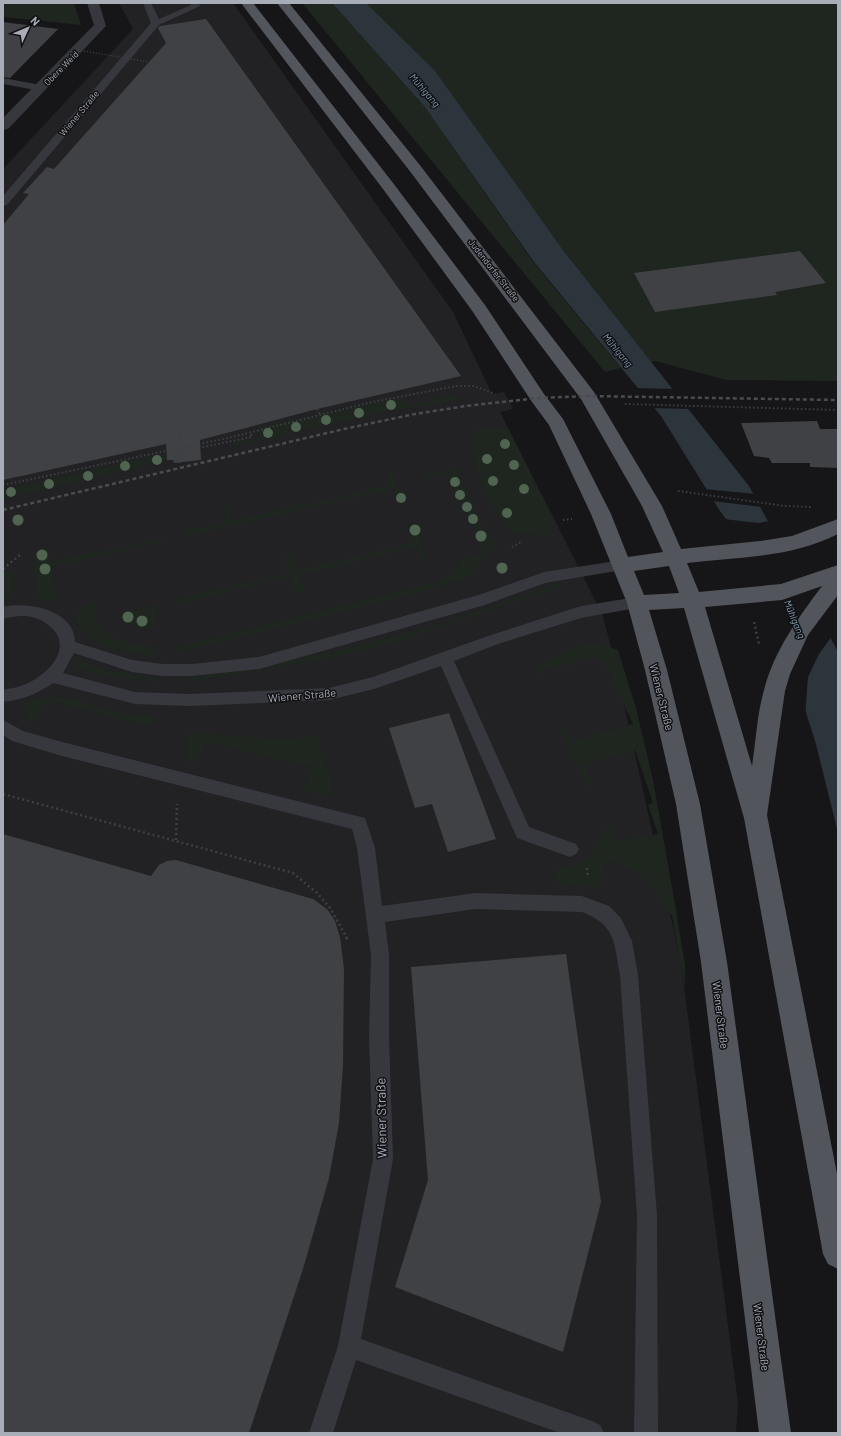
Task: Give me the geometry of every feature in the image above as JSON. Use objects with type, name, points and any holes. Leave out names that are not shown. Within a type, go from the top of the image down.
[{"type":"main road","points":[[247,3],[388,186],[474,303],[538,398],[557,423],[601,514],[622,565],[674,557],[771,548],[806,540],[838,526]]},
{"type":"main road","name":"Judendorfer Straße","points":[[283,3],[414,167],[541,332],[588,396],[652,506],[674,557]]},
{"type":"main road","points":[[674,557],[692,599],[756,818],[838,1254]]},
{"type":"main road","name":"Wiener Straße","points":[[622,565],[637,603],[656,670],[688,804],[712,947],[774,1433]]},
{"type":"main road","points":[[637,603],[731,598],[782,592],[832,581]]},
{"type":"main road","points":[[756,818],[774,691],[779,674],[800,630],[832,581]]},
{"type":"street","name":"Obere Weid","points":[[3,126],[100,26],[93,3]]},
{"type":"lane","points":[[147,3],[156,23]]},
{"type":"lane","name":"Wiener Straße","points":[[3,203],[156,23],[196,6],[195,3]]},
{"type":"lane","points":[[3,81],[41,88]]},
{"type":"lane","points":[[67,645],[132,666],[162,670],[192,670],[259,663],[485,598],[544,578],[622,565]]},
{"type":"lane","name":"Wiener Straße","points":[[52,676],[135,698],[189,700],[266,698],[329,694],[374,682],[446,658],[493,640],[581,612],[637,603]]},
{"type":"lane","points":[[3,613],[23,610],[39,612],[52,618],[62,626],[67,639],[66,654],[60,668],[47,681],[30,691],[11,696],[3,696]]},
{"type":"lane","points":[[446,658],[523,833],[570,849]]},
{"type":"lane","name":"Wiener Straße","points":[[3,727],[18,736],[62,749],[358,822],[366,848],[380,955],[379,1036],[383,1159],[348,1346],[321,1433]]},
{"type":"lane","points":[[375,915],[476,902],[582,904],[603,912],[614,924],[623,941],[629,975],[648,1215],[646,1433]]},
{"type":"lane","points":[[348,1346],[592,1433]]},
{"type":"path","points":[[78,50],[178,67]]},
{"type":"path","points":[[3,485],[250,432],[372,402],[457,386],[474,386],[494,394]]},
{"type":"path","points":[[622,404],[838,410]]},
{"type":"path","points":[[317,409],[320,415]]},
{"type":"path","points":[[179,463],[178,447],[183,426]]},
{"type":"path","points":[[179,452],[200,450],[252,437],[250,432]]},
{"type":"path","points":[[678,491],[785,506],[815,507]]},
{"type":"path","points":[[563,520],[572,519]]},
{"type":"path","points":[[512,547],[521,542]]},
{"type":"path","points":[[3,569],[20,554]]},
{"type":"path","points":[[754,621],[760,645]]},
{"type":"path","points":[[3,794],[293,873],[317,893],[330,908],[357,954],[380,955]]},
{"type":"path","points":[[176,840],[177,800]]},
{"type":"shaded area","points":[[3,3],[74,3],[81,25],[3,17]]},
{"type":"shaded area","points":[[119,3],[233,3],[453,312],[492,394],[504,392],[513,409],[500,412],[602,614],[613,654],[681,963],[738,1403],[736,1433],[3,1433],[3,169],[133,29]]},
{"type":"shaded area","points":[[302,3],[332,3],[424,106],[533,262],[621,368],[605,372]]},
{"type":"shaded area","points":[[366,3],[838,3],[838,381],[726,380],[655,361],[650,362],[563,250],[514,183]]},
{"type":"shaded area","points":[[454,395],[456,401],[400,409],[234,447],[234,443],[260,438],[258,428],[402,397],[407,405]]},
{"type":"shaded area","points":[[508,428],[548,510],[552,530],[546,536],[536,536],[525,531],[517,535],[509,529],[489,501],[480,480],[474,456],[474,429]]},
{"type":"shaded area","points":[[167,453],[167,460],[3,499],[3,490]]},
{"type":"shaded area","points":[[458,469],[473,509],[497,545],[485,554],[471,576],[404,596],[177,652],[177,648],[439,582],[450,576],[462,560],[482,554],[481,544],[446,474],[424,478],[425,474]]},
{"type":"shaded area","points":[[391,470],[406,503],[400,504],[393,489],[186,536],[186,531],[227,522],[222,507],[227,506],[233,521],[390,485],[386,471]]},
{"type":"shaded area","points":[[409,526],[417,526],[426,559],[424,560],[416,547],[300,575],[305,591],[296,593],[290,576],[180,604],[180,599],[288,573],[284,556],[293,554],[298,570],[414,543]]},
{"type":"shaded area","points":[[165,538],[165,541],[51,567],[58,598],[54,601],[37,599],[33,555],[38,550],[49,548],[51,562]]},
{"type":"shaded area","points":[[3,572],[13,573],[14,595],[3,600]]},
{"type":"shaded area","points":[[558,584],[559,589],[542,593],[427,632],[367,649],[274,668],[181,682],[181,678],[207,675],[343,650],[426,629]]},
{"type":"shaded area","points":[[94,602],[97,620],[108,633],[122,641],[155,647],[155,656],[111,648],[91,638],[83,631],[76,622],[78,615],[86,604]]},
{"type":"shaded area","points":[[159,605],[154,630],[122,622],[121,618],[123,613]]},
{"type":"shaded area","points":[[588,643],[607,646],[618,650],[636,708],[653,780],[675,904],[685,965],[685,987],[672,916],[657,891],[635,870],[606,860],[601,887],[560,886],[554,879],[557,868],[576,864],[589,856],[598,844],[605,827],[609,825],[618,841],[658,834],[648,805],[653,803],[635,750],[584,764],[595,785],[588,788],[560,729],[565,728],[573,741],[633,724],[604,662],[595,657],[581,657],[572,665],[557,665],[543,670],[542,674],[537,676],[534,668],[572,648]]},
{"type":"shaded area","points":[[77,660],[109,671],[158,678],[158,682],[108,676],[74,667]]},
{"type":"shaded area","points":[[49,696],[79,699],[82,702],[119,713],[155,715],[150,726],[48,700],[34,716],[33,722],[28,722],[24,709],[27,701]]},
{"type":"shaded area","points":[[187,733],[284,739],[319,735],[321,751],[334,787],[330,794],[320,795],[302,791],[311,766],[270,758],[208,742],[195,764],[188,762]]},
{"type":"water","name":"Mühlgang","points":[[332,3],[366,3],[435,71],[563,250],[749,486],[838,652],[838,833],[816,744],[758,561],[720,511],[661,416],[534,262],[424,106]]},
{"type":"pier","points":[[635,388],[674,389],[690,409],[652,408]]},
{"type":"pier","points":[[704,489],[755,494],[762,507],[712,501]]},
{"type":"pier","points":[[724,519],[758,523],[770,521],[832,636],[819,654],[808,677],[805,717],[756,562]]},
{"type":"building","points":[[206,19],[461,376],[317,409],[200,440],[201,460],[174,463],[173,460],[167,460],[166,444],[3,480],[3,225],[29,194],[23,193],[47,167],[54,169],[166,43],[158,28],[160,26]]},
{"type":"building","points":[[3,22],[58,29],[10,78],[3,77]]},
{"type":"building","points":[[800,251],[826,283],[775,292],[777,295],[655,312],[634,273]]},
{"type":"building","points":[[817,421],[820,429],[838,429],[838,468],[810,467],[810,463],[772,463],[769,458],[754,456],[741,423]]},
{"type":"building","points":[[449,713],[496,839],[448,852],[432,804],[415,808],[389,728]]},
{"type":"building","points":[[3,834],[151,876],[159,865],[167,861],[176,860],[313,899],[327,909],[335,921],[340,937],[344,969],[343,1065],[339,1123],[329,1178],[303,1269],[249,1433],[3,1433]]},
{"type":"building","points":[[566,954],[601,1202],[563,1352],[395,1287],[428,1180],[411,967]]},
{"type":"railway","points":[[3,510],[344,429],[415,414],[466,406],[538,398],[588,396],[838,400]]}]
